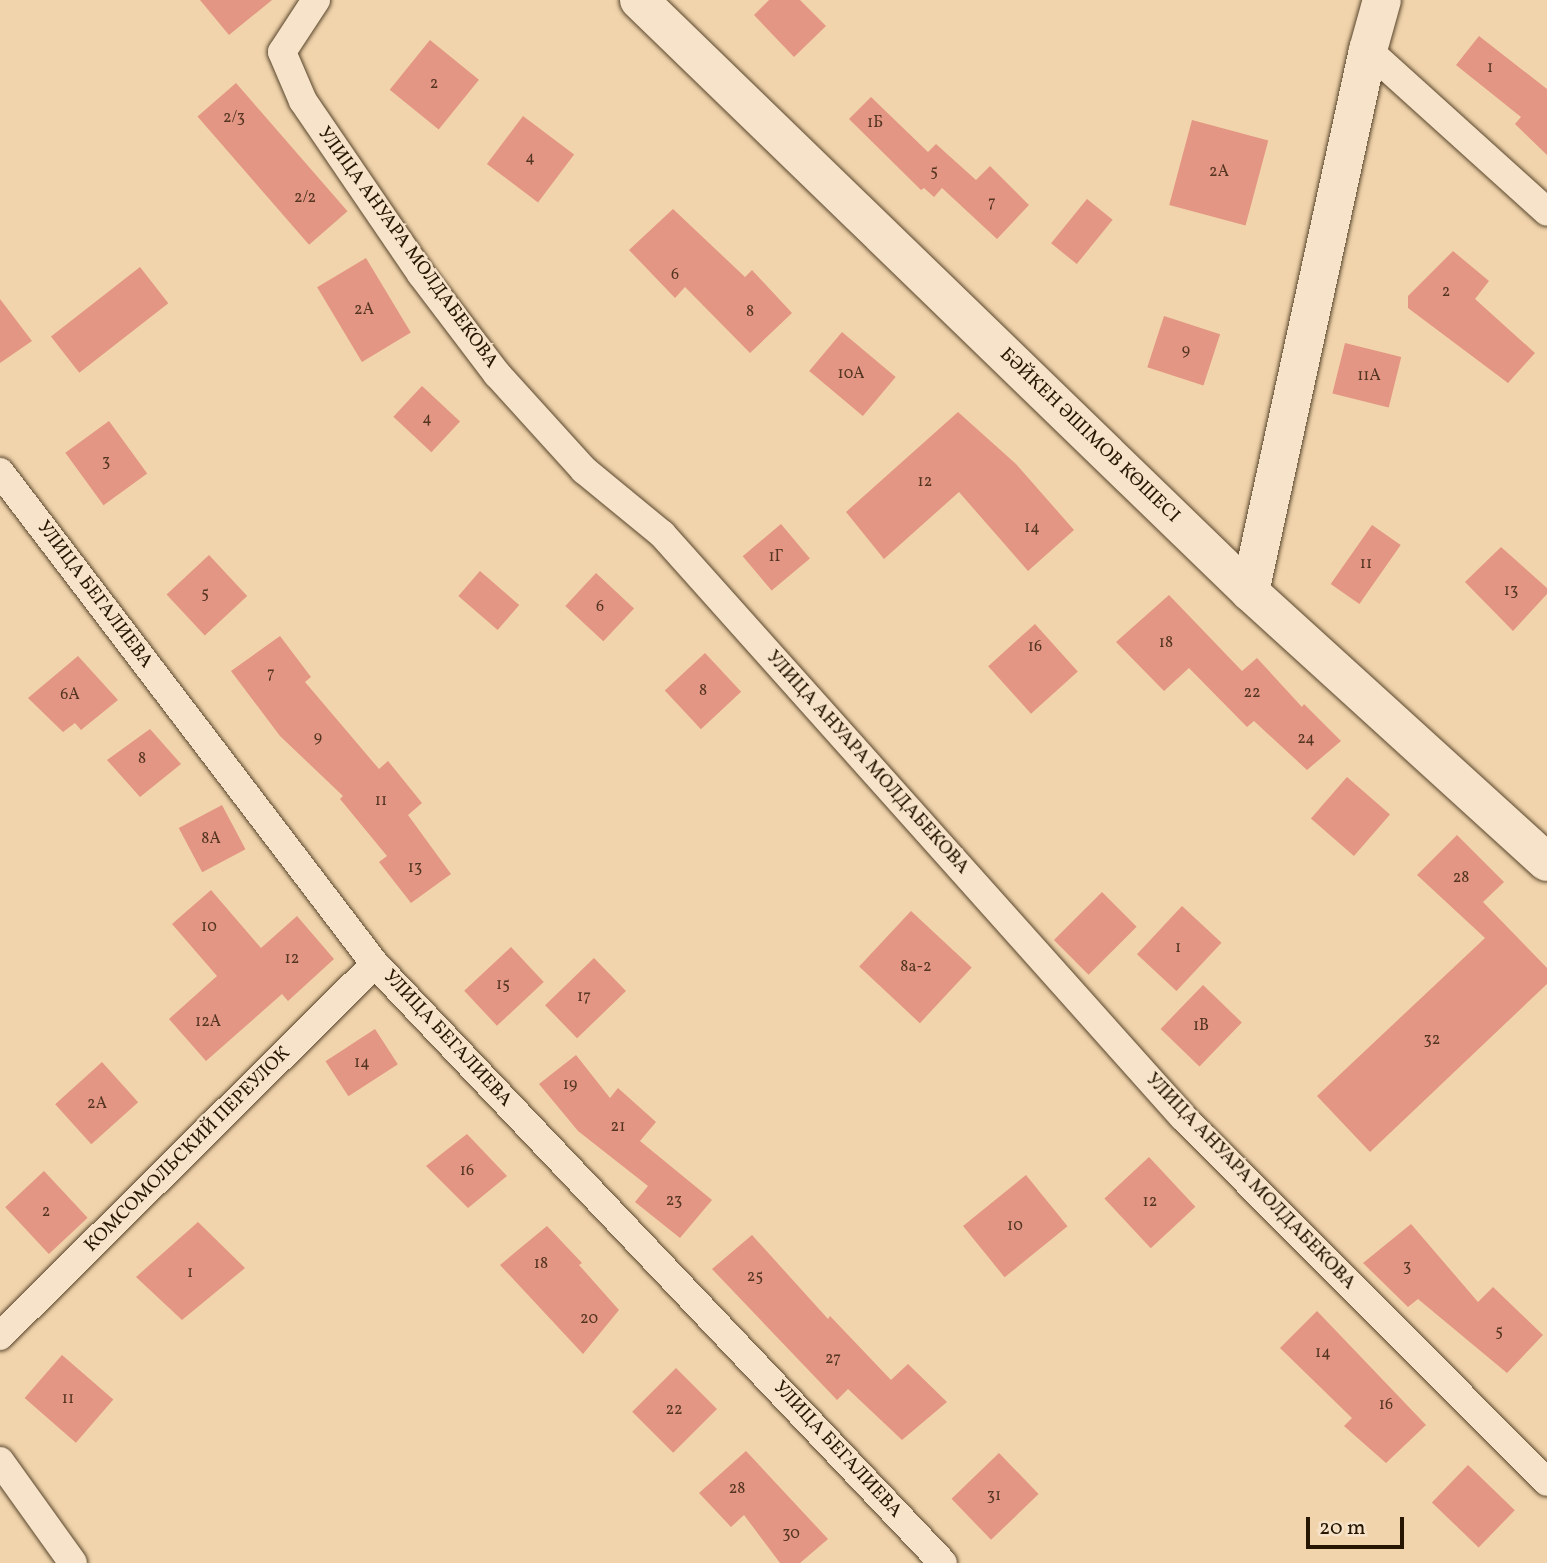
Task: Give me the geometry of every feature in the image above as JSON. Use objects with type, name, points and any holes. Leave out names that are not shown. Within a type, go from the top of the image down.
[{"type":"main road","name":"БӘЙКЕН ӘШІМОВ КӨШЕСІ","points":[[639,0],[1250,592],[1547,862]]},
{"type":"main road","points":[[1250,592],[1368,50],[1382,0]]},
{"type":"street","name":"УЛИЦА АНУАРА МОЛДАБЕКОВА","points":[[316,0],[282,52],[303,102],[421,274],[498,374],[584,470],[662,534],[1183,1117],[1547,1482]]},
{"type":"street","points":[[1368,50],[1547,212]]},
{"type":"street","name":"УЛИЦА БЕГАЛИЕВА","points":[[0,472],[375,964],[943,1563]]},
{"type":"street","name":"КОМСОМОЛЬСКИЙ ПЕРЕУЛОК","points":[[0,1336],[375,964]]},
{"type":"street","points":[[0,1461],[73,1563]]},
{"type":"building","points":[[200,0],[272,0],[229,35]]},
{"type":"building","points":[[769,0],[800,0],[826,26],[794,57],[754,15]]},
{"type":"building","points":[[1479,36],[1547,89],[1547,155],[1515,124],[1521,117],[1456,65]]},
{"type":"building","points":[[430,40],[479,80],[439,129],[390,90]]},
{"type":"building","points":[[236,83],[348,211],[309,245],[198,116]]},
{"type":"building","points":[[871,97],[928,152],[936,144],[976,180],[990,166],[1029,205],[997,239],[942,188],[934,197],[924,188],[921,190],[849,119]]},
{"type":"building","points":[[523,116],[574,155],[538,202],[487,164]]},
{"type":"building","points":[[1192,120],[1268,140],[1246,225],[1169,205]]},
{"type":"building","points":[[1087,199],[1113,220],[1077,264],[1051,243]]},
{"type":"building","points":[[673,209],[745,277],[752,270],[792,313],[750,353],[685,287],[675,298],[629,250]]},
{"type":"building","points":[[1453,251],[1489,281],[1475,299],[1535,353],[1508,383],[1408,308],[1408,296]]},
{"type":"building","points":[[366,258],[411,333],[362,362],[317,287]]},
{"type":"building","points":[[140,267],[168,303],[79,373],[51,337]]},
{"type":"building","points":[[0,299],[32,341],[0,363]]},
{"type":"building","points":[[1164,316],[1220,334],[1203,386],[1147,367]]},
{"type":"building","points":[[842,332],[896,377],[863,416],[809,371]]},
{"type":"building","points":[[1345,343],[1401,357],[1389,407],[1332,393]]},
{"type":"building","points":[[422,386],[460,421],[431,452],[393,417]]},
{"type":"building","points":[[958,412],[1016,464],[1074,530],[1028,571],[959,492],[884,559],[846,512]]},
{"type":"building","points":[[109,421],[147,474],[104,505],[65,453]]},
{"type":"building","points":[[781,524],[810,558],[772,591],[743,556]]},
{"type":"building","points":[[1372,525],[1401,545],[1359,604],[1331,584]]},
{"type":"building","points":[[1501,547],[1547,588],[1547,594],[1513,631],[1465,582]]},
{"type":"building","points":[[209,555],[247,596],[205,636],[167,595]]},
{"type":"building","points":[[480,571],[519,605],[498,630],[458,596]]},
{"type":"building","points":[[596,573],[634,608],[603,641],[565,606]]},
{"type":"building","points":[[1169,595],[1242,671],[1257,658],[1302,707],[1304,704],[1341,741],[1307,770],[1254,721],[1247,727],[1189,668],[1164,691],[1116,642]]},
{"type":"building","points":[[1035,624],[1078,672],[1031,714],[988,666]]},
{"type":"building","points":[[280,636],[311,677],[305,682],[379,769],[388,761],[422,803],[408,815],[451,874],[411,903],[379,862],[387,856],[340,799],[343,796],[280,736],[231,671]]},
{"type":"building","points":[[705,653],[741,692],[701,729],[665,691]]},
{"type":"building","points":[[78,656],[118,700],[81,730],[75,723],[63,732],[28,698]]},
{"type":"building","points":[[150,729],[181,764],[140,797],[107,760]]},
{"type":"building","points":[[1347,777],[1390,814],[1354,856],[1311,819]]},
{"type":"building","points":[[222,805],[245,849],[202,872],[179,828]]},
{"type":"building","points":[[1457,835],[1504,882],[1483,902],[1547,968],[1547,984],[1370,1152],[1317,1096],[1485,938],[1417,875]]},
{"type":"building","points":[[211,890],[261,948],[297,916],[334,959],[288,1001],[282,994],[206,1061],[169,1019],[217,976],[172,924]]},
{"type":"building","points":[[1102,892],[1137,927],[1089,975],[1054,940]]},
{"type":"building","points":[[1182,906],[1221,943],[1176,991],[1137,954]]},
{"type":"building","points":[[911,911],[972,968],[920,1023],[859,967]]},
{"type":"building","points":[[511,947],[544,982],[497,1026],[464,991]]},
{"type":"building","points":[[594,958],[626,991],[577,1038],[545,1005]]},
{"type":"building","points":[[1203,985],[1242,1023],[1199,1066],[1161,1029]]},
{"type":"building","points":[[375,1029],[398,1064],[348,1096],[326,1061]]},
{"type":"building","points":[[576,1055],[610,1098],[618,1088],[656,1122],[640,1141],[712,1200],[680,1238],[635,1202],[648,1186],[578,1131],[539,1084]]},
{"type":"building","points":[[102,1062],[138,1102],[91,1144],[55,1104]]},
{"type":"building","points":[[467,1134],[507,1176],[468,1208],[426,1166]]},
{"type":"building","points":[[1149,1157],[1195,1207],[1151,1248],[1104,1199]]},
{"type":"building","points":[[44,1171],[88,1218],[49,1254],[5,1207]]},
{"type":"building","points":[[1026,1175],[1068,1226],[1005,1277],[963,1226]]},
{"type":"building","points":[[198,1222],[245,1268],[182,1320],[136,1277]]},
{"type":"building","points":[[1411,1224],[1478,1302],[1493,1287],[1543,1335],[1507,1373],[1418,1299],[1408,1307],[1363,1263]]},
{"type":"building","points":[[547,1226],[582,1263],[579,1265],[619,1310],[583,1354],[500,1265]]},
{"type":"building","points":[[752,1235],[828,1319],[830,1316],[891,1380],[908,1364],[947,1402],[902,1440],[848,1389],[837,1400],[712,1269]]},
{"type":"building","points":[[1317,1311],[1426,1425],[1386,1463],[1344,1426],[1352,1418],[1280,1348]]},
{"type":"building","points":[[62,1355],[113,1400],[76,1443],[25,1398]]},
{"type":"building","points":[[676,1368],[717,1409],[673,1453],[632,1412]]},
{"type":"building","points":[[746,1451],[828,1539],[800,1563],[780,1563],[744,1515],[731,1527],[699,1493]]},
{"type":"building","points":[[999,1453],[1039,1494],[991,1540],[952,1499]]},
{"type":"building","points":[[1468,1465],[1515,1510],[1479,1548],[1432,1502]]}]
